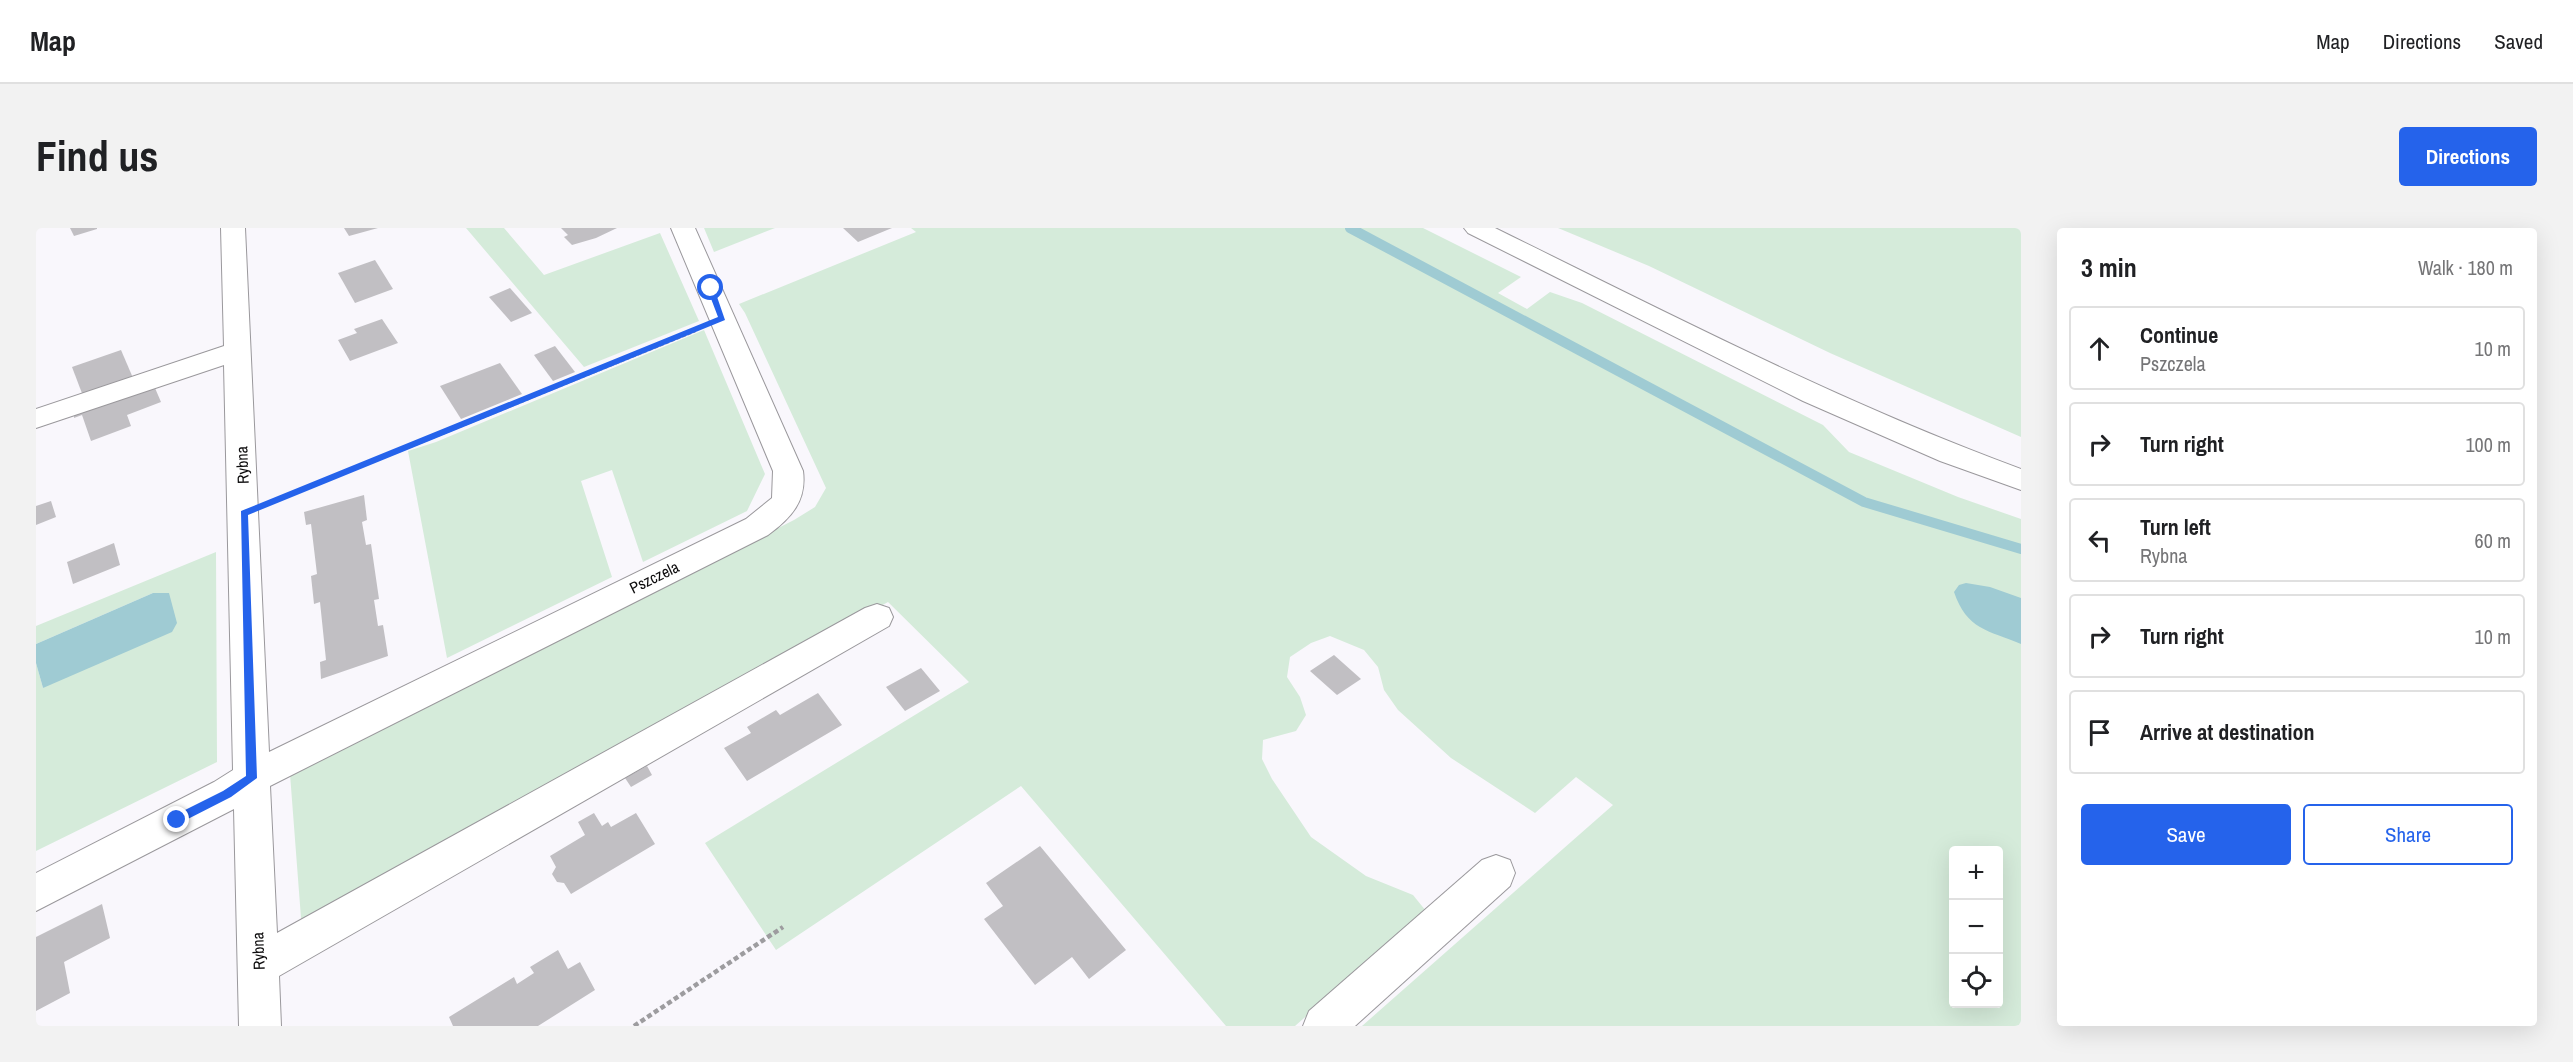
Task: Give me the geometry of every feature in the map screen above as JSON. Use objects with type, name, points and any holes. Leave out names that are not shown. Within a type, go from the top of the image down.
[{"type":"street","name":"Rybna","points":[[233,228],[260,1026]]},
{"type":"street","name":"Pszczela","points":[[36,893],[227,794],[251,778],[756,527],[778,512],[789,496],[788,471],[683,228]]},
{"type":"street","points":[[1476,228],[1861,416],[1955,457],[2021,480]]},
{"type":"street","points":[[36,419],[237,351]]},
{"type":"street","points":[[258,966],[877,617]]},
{"type":"street","points":[[1324,1026],[1496,873]]},
{"type":"path","points":[[244,514],[723,318]]},
{"type":"path","points":[[634,1026],[783,927]]},
{"type":"green space","points":[[466,228],[504,228],[544,275],[660,233],[699,321],[584,367]]},
{"type":"green space","points":[[704,228],[775,228],[714,252]]},
{"type":"green space","points":[[911,228],[1423,228],[1521,277],[1498,293],[1527,309],[1550,292],[1582,303],[1823,425],[1849,452],[1958,497],[2021,519],[2021,1026],[1362,1026],[1613,805],[1576,777],[1535,813],[1451,758],[1398,710],[1384,690],[1378,667],[1364,650],[1330,636],[1311,643],[1290,657],[1287,677],[1300,697],[1306,715],[1296,731],[1263,740],[1262,759],[1272,779],[1311,837],[1366,876],[1413,895],[1426,911],[1295,1026],[1226,1026],[1021,786],[776,950],[705,843],[969,682],[888,602],[302,931],[290,774],[794,520],[815,507],[826,488],[739,304],[916,232]]},
{"type":"green space","points":[[1558,228],[2021,228],[2021,437],[1830,353],[1649,266]]},
{"type":"green space","points":[[704,330],[765,474],[747,511],[643,562],[612,470],[581,481],[612,577],[447,658],[408,451],[436,442]]},
{"type":"green space","points":[[216,552],[217,762],[36,851],[36,663],[43,688],[153,593],[36,644],[36,626]]},
{"type":"water","points":[[1966,583],[1990,587],[2021,598],[2021,644],[1980,627],[1965,614],[1954,592],[1959,585]]},
{"type":"water","points":[[153,593],[169,593],[177,623],[172,632],[43,688],[36,663],[36,644]]},
{"type":"building","points":[[70,228],[97,228],[97,229],[74,236]]},
{"type":"building","points":[[344,228],[378,228],[349,236]]},
{"type":"building","points":[[561,228],[617,228],[596,238],[572,245],[564,237],[568,235]]},
{"type":"building","points":[[843,228],[892,228],[858,242]]},
{"type":"building","points":[[375,260],[393,289],[355,303],[338,273]]},
{"type":"building","points":[[510,288],[532,313],[511,322],[489,297]]},
{"type":"building","points":[[382,319],[398,343],[350,361],[338,340],[357,333],[354,329]]},
{"type":"building","points":[[555,346],[575,372],[553,381],[534,355]]},
{"type":"building","points":[[121,350],[133,378],[83,396],[72,367]]},
{"type":"building","points":[[500,363],[522,394],[461,419],[440,386]]},
{"type":"building","points":[[155,388],[161,402],[127,415],[131,426],[91,441],[82,415],[74,418],[74,415]]},
{"type":"building","points":[[364,495],[367,520],[362,522],[366,545],[371,544],[379,599],[374,600],[378,626],[383,625],[388,656],[321,679],[320,662],[326,660],[320,602],[314,604],[311,576],[317,574],[311,524],[306,525],[304,512]]},
{"type":"building","points":[[51,501],[56,517],[36,525],[36,506]]},
{"type":"building","points":[[114,543],[120,565],[73,584],[67,562]]},
{"type":"building","points":[[1334,655],[1361,679],[1337,695],[1310,671]]},
{"type":"building","points":[[921,668],[940,691],[905,711],[886,687]]},
{"type":"building","points":[[818,693],[842,725],[747,781],[724,748],[751,733],[747,727],[776,710],[780,715]]},
{"type":"building","points":[[647,766],[652,775],[631,787],[625,778]]},
{"type":"building","points":[[594,813],[602,826],[608,822],[611,827],[636,813],[655,844],[571,894],[564,883],[557,882],[552,874],[556,867],[550,856],[585,835],[578,822]]},
{"type":"building","points":[[1040,846],[1126,950],[1089,979],[1072,957],[1035,985],[984,919],[1003,906],[986,883]]},
{"type":"building","points":[[102,904],[110,938],[64,962],[70,993],[36,1011],[36,937]]},
{"type":"building","points":[[558,950],[568,969],[580,962],[595,990],[538,1026],[453,1026],[449,1017],[514,977],[517,984],[534,973],[530,967]]},
{"type":"waterway","points":[[1350,228],[1864,502],[2021,549]]},
{"type":"route","points":[[177,820],[227,794],[251,778],[244,514],[723,318],[711,288]]}]
